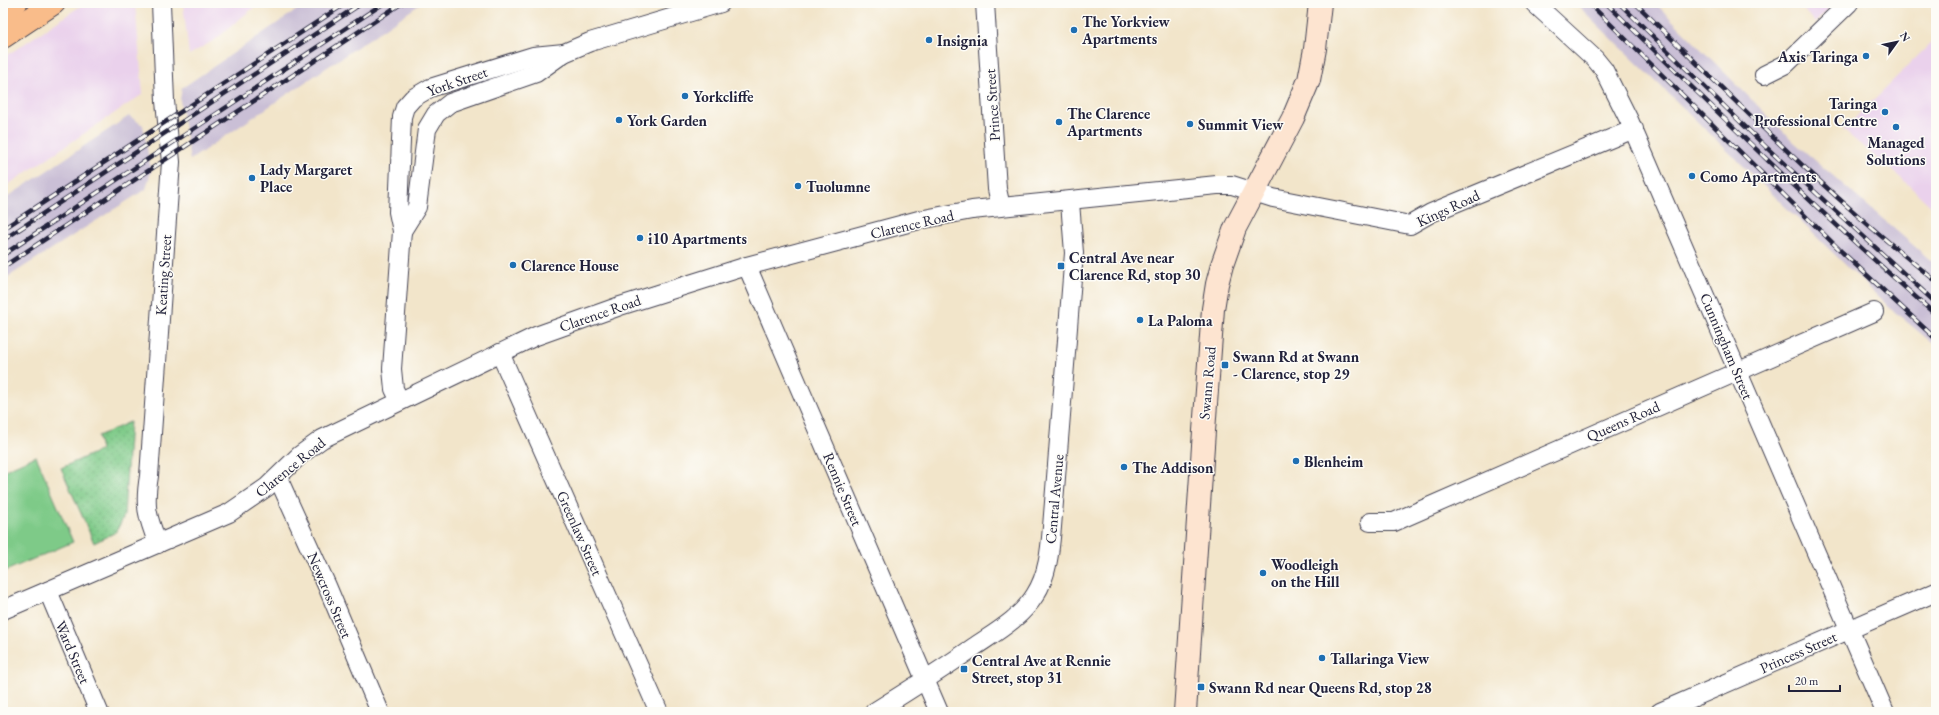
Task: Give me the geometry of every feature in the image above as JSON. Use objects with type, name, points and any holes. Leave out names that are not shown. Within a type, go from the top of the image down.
[{"type":"main road","points":[[3,12],[16,3]]},
{"type":"main road","points":[[5,35],[22,17],[40,3]]},
{"type":"main road","points":[[5,35],[54,3]]},
{"type":"main road","name":"Swann Road","points":[[1185,712],[1195,547],[1213,309],[1217,284],[1227,249],[1236,228],[1293,118],[1309,80],[1315,49],[1320,3]]},
{"type":"street","name":"Keating Street","points":[[158,544],[149,521],[146,498],[150,476],[171,162],[165,101],[161,3]]},
{"type":"street","name":"York Street","points":[[402,231],[417,206],[427,129],[436,114],[450,103],[536,73],[564,53],[590,42],[721,3]]},
{"type":"street","name":"Prince Street","points":[[985,3],[997,189],[1001,207]]},
{"type":"street","name":"Cunningham Street","points":[[1534,3],[1595,59],[1604,70],[1634,128],[1885,712]]},
{"type":"street","points":[[1764,75],[1786,64],[1849,3]]},
{"type":"street","name":"York Street","points":[[400,401],[394,389],[392,369],[402,231],[398,212],[402,116],[405,107],[413,98],[430,88],[533,56],[564,53]]},
{"type":"street","name":"Kings Road","points":[[1254,193],[1410,226],[1431,213],[1634,128]]},
{"type":"street","name":"Clarence Road","points":[[3,610],[235,510],[278,478],[300,455],[322,439],[536,336],[613,309],[747,266],[919,220],[1001,207],[1070,202],[1217,185],[1232,185],[1254,193]]},
{"type":"street","name":"Central Avenue","points":[[874,712],[1004,627],[1018,615],[1035,595],[1045,571],[1052,527],[1074,253],[1070,202]]},
{"type":"street","name":"Rennie Street","points":[[747,266],[939,712]]},
{"type":"street","name":"Queens Road","points":[[1370,522],[1394,522],[1874,312]]},
{"type":"street","name":"Greenlaw Street","points":[[500,353],[660,712]]},
{"type":"street","name":"Newcross Street","points":[[278,478],[327,586],[380,712]]},
{"type":"street","name":"Ward Street","points":[[48,591],[99,712]]},
{"type":"street","name":"Princess Street","points":[[1660,712],[1936,592]]},
{"type":"shaded area","points":[[85,3],[135,3],[143,94],[3,188],[3,58]]},
{"type":"shaded area","points":[[183,3],[259,3],[216,39],[189,55]]},
{"type":"shaded area","points":[[307,3],[422,3],[190,160],[180,100],[182,88]]},
{"type":"shaded area","points":[[1575,3],[1655,3],[1794,142],[1936,265],[1936,346],[1890,308]]},
{"type":"shaded area","points":[[1798,3],[1834,3],[1815,23]]},
{"type":"shaded area","name":"Taringa Professional Centre","points":[[1936,38],[1936,211],[1902,179],[1843,130]]},
{"type":"shaded area","points":[[129,116],[143,125],[151,171],[146,189],[3,280],[3,200]]},
{"type":"green space","points":[[130,422],[124,516],[116,532],[94,543],[61,468],[101,450],[98,436]]},
{"type":"green space","points":[[36,456],[73,542],[3,572],[3,471]]},
{"type":"railway","points":[[3,229],[346,3]]},
{"type":"railway","points":[[3,240],[362,3]]},
{"type":"railway","points":[[3,255],[384,3]]},
{"type":"railway","points":[[3,267],[402,3]]},
{"type":"railway","points":[[1589,3],[1842,252],[1936,339]]},
{"type":"railway","points":[[1606,3],[1810,200],[1936,315]]},
{"type":"railway","points":[[1619,3],[1767,148],[1936,303]]},
{"type":"railway","points":[[1635,3],[1782,146],[1896,249],[1936,281]]},
{"type":"place","name":"The Yorkview Apartments","points":[[1074,30]]},
{"type":"place","name":"Insignia","points":[[929,40]]},
{"type":"place","name":"Axis Taringa","points":[[1866,56]]},
{"type":"place","name":"Yorkcliffe","points":[[685,96]]},
{"type":"place","name":"Taringa Professional Centre","points":[[1885,112]]},
{"type":"place","name":"York Garden","points":[[619,120]]},
{"type":"place","name":"The Clarence Apartments","points":[[1059,122]]},
{"type":"place","name":"Summit View","points":[[1190,124]]},
{"type":"place","name":"Managed Solutions","points":[[1896,127]]},
{"type":"place","name":"Como Apartments","points":[[1692,176]]},
{"type":"place","name":"Lady Margaret Place","points":[[252,178]]},
{"type":"place","name":"Tuolumne","points":[[798,186]]},
{"type":"place","name":"i10 Apartments","points":[[640,238]]},
{"type":"place","name":"Clarence House","points":[[513,265]]},
{"type":"place","name":"Central Ave near Clarence Rd, stop 30","points":[[1061,266]]},
{"type":"place","name":"La Paloma","points":[[1140,320]]},
{"type":"place","name":"Swann Rd at Swann - Clarence, stop 29","points":[[1225,365]]},
{"type":"place","name":"Blenheim","points":[[1296,461]]},
{"type":"place","name":"The Addison","points":[[1124,467]]},
{"type":"place","name":"Woodleigh on the Hill","points":[[1263,573]]},
{"type":"place","name":"Tallaringa View","points":[[1322,658]]},
{"type":"place","name":"Central Ave at Rennie Street, stop 31","points":[[964,669]]},
{"type":"place","name":"Swann Rd near Queens Rd, stop 28","points":[[1201,687]]}]
